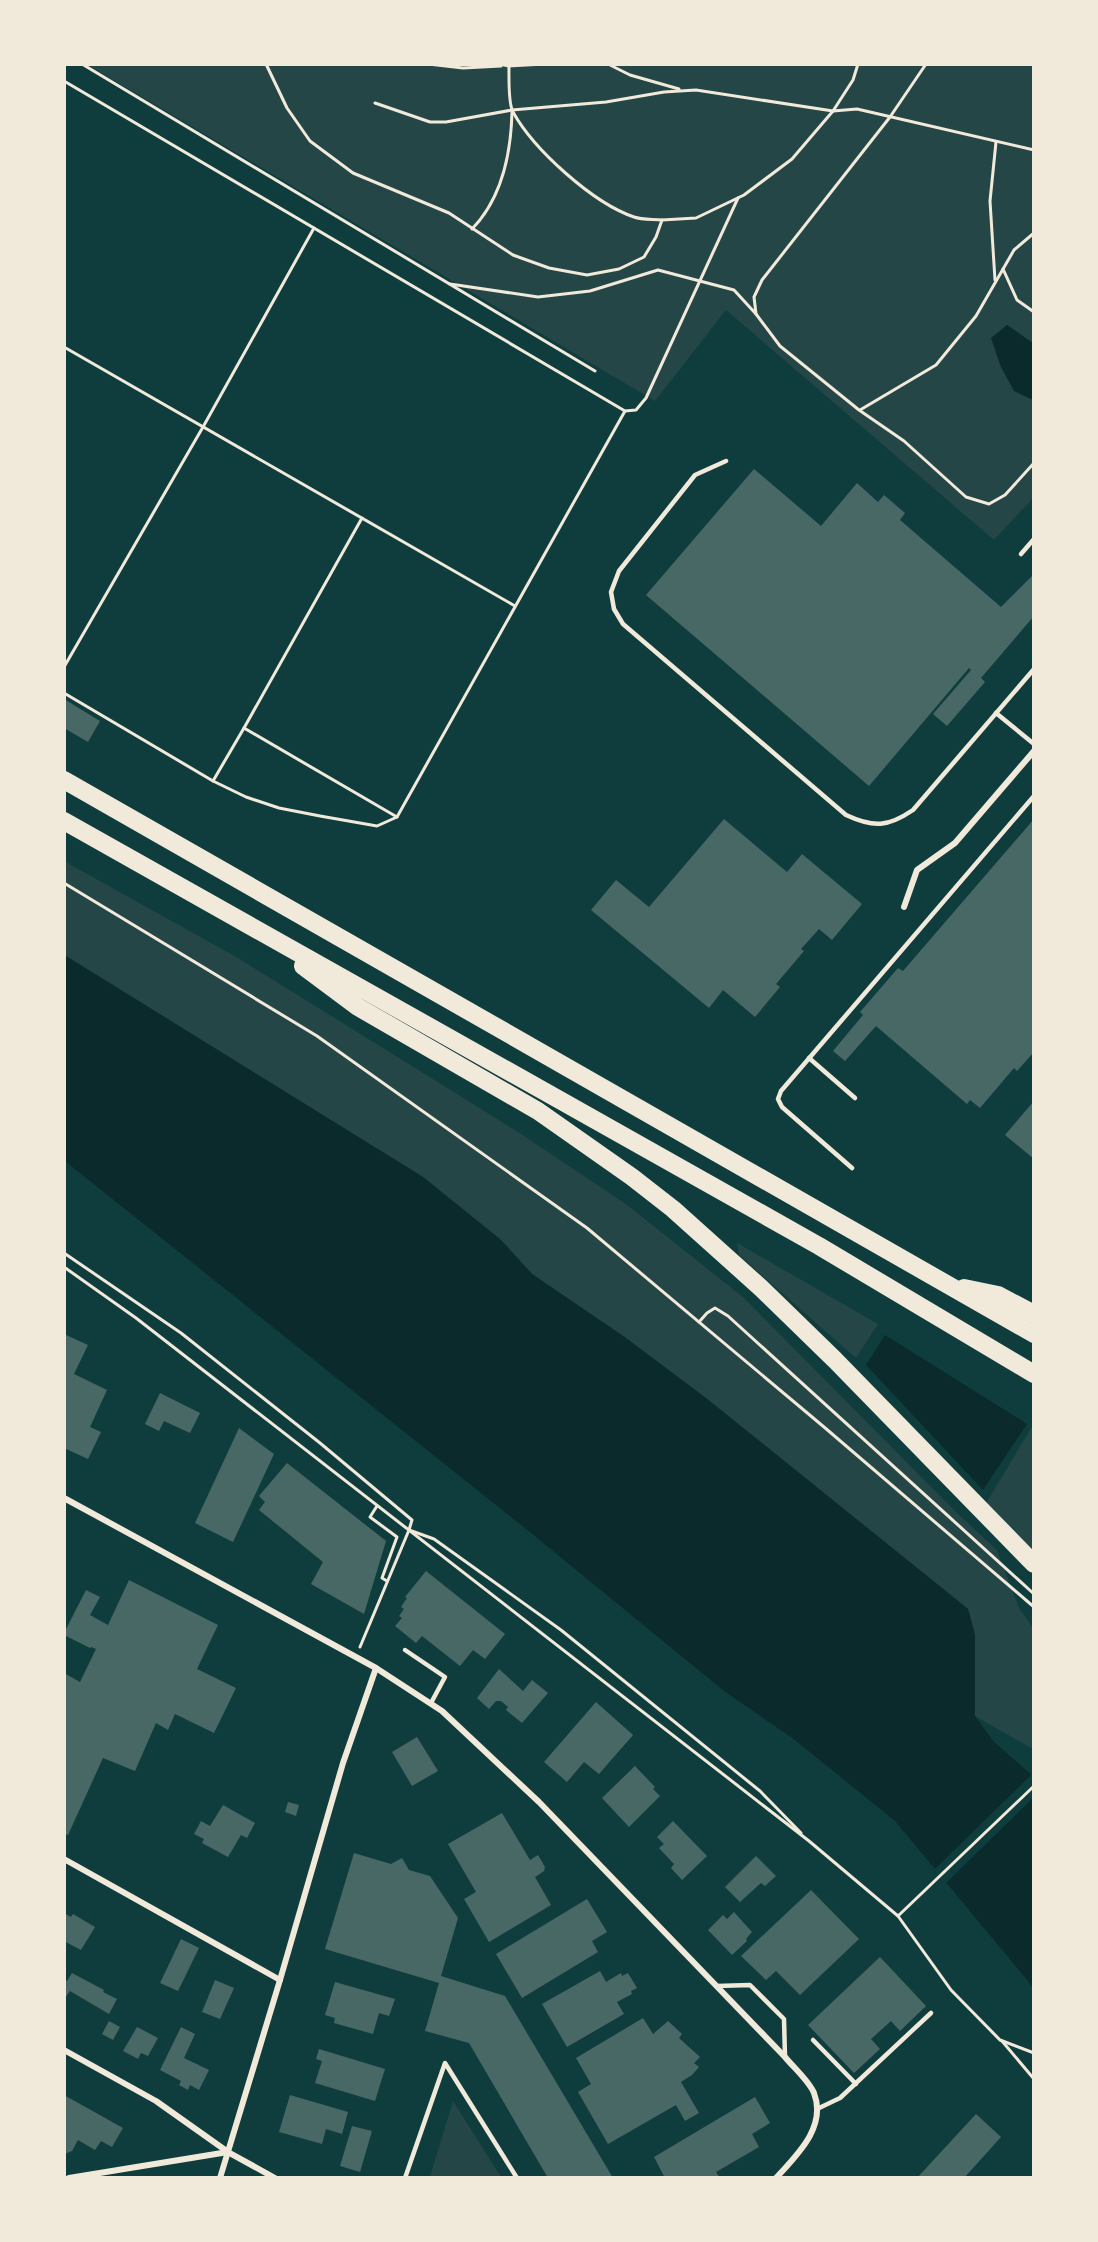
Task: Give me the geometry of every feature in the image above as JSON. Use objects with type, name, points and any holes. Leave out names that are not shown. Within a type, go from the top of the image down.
[{"type":"highway","points":[[64,780],[1034,1334]]},
{"type":"highway","points":[[64,821],[819,1246],[1034,1374]]},
{"type":"highway","points":[[248,926],[358,1007],[538,1112],[632,1177],[673,1209],[761,1288],[835,1360],[1034,1564]]},
{"type":"highway","points":[[948,1284],[998,1295],[1034,1314]]},
{"type":"highway","points":[[1002,1357],[1034,1379]]},
{"type":"street","points":[[903,907],[917,870],[955,843],[1034,751]]},
{"type":"street","points":[[64,1498],[376,1668],[431,1703],[539,1802],[785,2057],[814,2092],[817,2109],[813,2132],[803,2148],[776,2178]]},
{"type":"street","points":[[220,2178],[343,1763],[376,1668]]},
{"type":"street","points":[[64,1859],[280,1980]]},
{"type":"street","points":[[64,2050],[156,2101],[228,2152],[275,2178]]},
{"type":"street","points":[[69,2178],[228,2152]]},
{"type":"lane","points":[[726,461],[696,475],[619,571],[611,592],[614,609],[623,624],[846,815],[864,823],[884,823],[901,818],[913,810],[1034,669]]},
{"type":"lane","points":[[1021,554],[1034,539]]},
{"type":"lane","points":[[996,713],[1034,744]]},
{"type":"lane","points":[[852,1168],[782,1107],[778,1099],[781,1090],[1034,796]]},
{"type":"lane","points":[[809,1058],[855,1098]]},
{"type":"lane","points":[[405,1650],[445,1677],[431,1703]]},
{"type":"lane","points":[[717,1986],[750,1985],[783,2019],[785,2057]]},
{"type":"lane","points":[[817,2109],[840,2098],[931,2013]]},
{"type":"lane","points":[[813,2040],[856,2084]]},
{"type":"lane","points":[[405,2178],[446,2063],[517,2178]]},
{"type":"path","points":[[82,64],[595,371]]},
{"type":"path","points":[[266,64],[287,108],[310,141],[353,173],[449,213],[513,255],[549,268],[587,275],[619,269],[644,257],[656,237],[662,220]]},
{"type":"path","points":[[428,64],[463,68],[545,64]]},
{"type":"path","points":[[499,64],[509,66]]},
{"type":"path","points":[[608,64],[630,75],[683,91]]},
{"type":"path","points":[[512,110],[534,140],[573,178],[602,202],[636,218],[662,220],[696,218],[738,198],[792,159],[833,111],[853,80],[858,64]]},
{"type":"path","points":[[756,314],[754,297],[762,280],[890,117],[926,64]]},
{"type":"path","points":[[472,229],[486,215],[499,188],[511,142],[512,110],[509,66]]},
{"type":"path","points":[[64,81],[625,411],[636,410],[646,398],[738,198]]},
{"type":"path","points":[[375,103],[430,122],[446,122],[512,110],[606,102],[643,94],[696,90],[833,111],[857,109],[1034,150]]},
{"type":"path","points":[[995,283],[990,201],[996,142]]},
{"type":"path","points":[[64,667],[314,228]]},
{"type":"path","points":[[859,410],[936,365],[976,316],[1014,250],[1034,233]]},
{"type":"path","points":[[1003,269],[1017,300],[1034,312]]},
{"type":"path","points":[[450,284],[538,297],[590,291],[658,270],[734,290],[780,346],[859,410],[904,441],[937,474],[966,497],[989,504],[1005,495],[1034,463]]},
{"type":"path","points":[[64,347],[516,606]]},
{"type":"path","points":[[64,693],[213,781],[246,797],[279,808],[376,826],[397,817],[625,411]]},
{"type":"path","points":[[213,781],[362,518]]},
{"type":"path","points":[[244,728],[397,817]]},
{"type":"path","points":[[64,884],[317,1036],[587,1228],[1034,1607]]},
{"type":"path","points":[[64,1253],[181,1333],[320,1443],[412,1520],[356,1657]]},
{"type":"path","points":[[64,1266],[136,1318],[809,1841],[897,1916],[951,1990],[1034,2079]]},
{"type":"path","points":[[699,1322],[715,1308],[720,1311],[1034,1594]]},
{"type":"path","points":[[377,1506],[370,1516],[397,1537],[382,1578],[387,1581]]},
{"type":"path","points":[[409,1530],[434,1539],[561,1630],[760,1791],[809,1841]]},
{"type":"path","points":[[897,1916],[1034,1786]]},
{"type":"path","points":[[1000,2040],[1034,2053]]},
{"type":"shaded area","points":[[88,65],[1033,65],[1033,498],[994,540],[726,310],[655,401]]},
{"type":"shaded area","points":[[1007,325],[1033,343],[1033,400],[1014,391],[1001,367],[991,338]]},
{"type":"shaded area","points":[[64,861],[238,958],[518,1132],[627,1205],[743,1297],[954,1510],[997,1550],[1019,1608],[1033,1628],[1033,1749],[975,1716],[975,1635],[968,1609],[706,1398],[626,1338],[532,1274],[501,1240],[423,1177],[65,955]]},
{"type":"shaded area","points":[[64,955],[423,1177],[501,1240],[532,1274],[626,1338],[706,1398],[968,1609],[975,1635],[975,1716],[994,1742],[1033,1776],[1033,1987],[895,1821],[795,1740],[724,1691],[531,1533],[65,1161]]},
{"type":"shaded area","points":[[737,1243],[878,1324],[856,1358],[739,1255]]},
{"type":"shaded area","points":[[885,1335],[1027,1424],[983,1490],[866,1365]]},
{"type":"shaded area","points":[[1033,1425],[1033,1556],[985,1505]]},
{"type":"shaded area","points":[[453,2101],[501,2177],[430,2177]]},
{"type":"pier","points":[[1033,1773],[1033,1798],[944,1885],[933,1871]]},
{"type":"building","points":[[754,469],[821,526],[857,483],[878,502],[884,495],[905,513],[900,520],[1001,607],[1034,574],[1034,616],[981,678],[985,682],[947,726],[933,714],[971,670],[969,668],[869,786],[646,595]]},
{"type":"building","points":[[64,699],[100,721],[88,742],[64,728]]},
{"type":"building","points":[[724,819],[787,872],[802,854],[862,904],[832,940],[819,929],[801,949],[804,951],[776,984],[780,987],[755,1017],[723,990],[709,1008],[591,910],[616,880],[649,907]]},
{"type":"building","points":[[1034,819],[1034,1052],[1017,1071],[1014,1068],[980,1108],[970,1100],[967,1104],[876,1026],[845,1061],[833,1051],[863,1015],[860,1012],[898,968],[903,971]]},
{"type":"building","points":[[1034,1101],[1034,1159],[1005,1135]]},
{"type":"building","points":[[66,1335],[88,1345],[74,1374],[107,1390],[90,1427],[101,1432],[88,1459],[64,1448],[64,1339]]},
{"type":"building","points":[[160,1393],[200,1413],[190,1433],[164,1421],[159,1431],[145,1424]]},
{"type":"building","points":[[239,1428],[274,1454],[233,1542],[195,1523]]},
{"type":"building","points":[[287,1463],[386,1541],[364,1614],[311,1584],[323,1562],[259,1510],[265,1502],[259,1496]]},
{"type":"building","points":[[426,1571],[505,1634],[485,1659],[473,1650],[460,1666],[422,1636],[416,1643],[395,1626],[402,1618],[399,1616],[404,1609],[401,1607],[407,1598],[405,1597]]},
{"type":"building","points":[[129,1580],[218,1625],[197,1669],[236,1688],[214,1733],[175,1714],[168,1730],[156,1723],[135,1771],[103,1758],[68,1835],[64,1834],[64,1673],[80,1682],[96,1649],[64,1633],[86,1590],[100,1597],[90,1615],[108,1625]]},
{"type":"building","points":[[499,1669],[523,1691],[532,1680],[548,1693],[522,1723],[506,1710],[508,1707],[501,1701],[496,1701],[489,1709],[477,1698]]},
{"type":"building","points":[[596,1702],[633,1735],[599,1774],[584,1762],[567,1782],[544,1762]]},
{"type":"building","points":[[417,1737],[438,1771],[412,1786],[392,1752]]},
{"type":"building","points":[[635,1766],[655,1787],[653,1789],[660,1796],[629,1827],[602,1798]]},
{"type":"building","points":[[288,1802],[299,1805],[296,1816],[285,1812]]},
{"type":"building","points":[[223,1805],[255,1823],[247,1838],[241,1835],[228,1857],[202,1843],[204,1839],[194,1834],[201,1821],[210,1826]]},
{"type":"building","points":[[502,1813],[530,1860],[538,1855],[545,1867],[544,1871],[535,1877],[551,1905],[489,1942],[464,1899],[476,1892],[448,1844]]},
{"type":"building","points":[[673,1821],[707,1856],[682,1880],[671,1868],[674,1864],[659,1848],[664,1844],[657,1837]]},
{"type":"building","points":[[354,1853],[391,1864],[402,1858],[409,1870],[430,1876],[458,1918],[441,1976],[505,1996],[613,2178],[548,2178],[469,2043],[425,2031],[439,1983],[325,1949]]},
{"type":"building","points":[[756,1856],[776,1876],[765,1886],[761,1883],[740,1902],[725,1887]]},
{"type":"building","points":[[811,1890],[859,1939],[800,1995],[776,1971],[766,1980],[741,1956]]},
{"type":"building","points":[[587,1899],[607,1932],[592,1941],[598,1952],[522,1998],[496,1954]]},
{"type":"building","points":[[734,1912],[752,1932],[746,1939],[747,1941],[732,1955],[708,1930],[723,1915],[727,1919]]},
{"type":"building","points":[[64,1913],[71,1917],[73,1914],[95,1927],[81,1950],[64,1941]]},
{"type":"building","points":[[181,1939],[199,1948],[178,1991],[160,1983]]},
{"type":"building","points":[[880,1957],[926,2006],[900,2031],[891,2021],[871,2039],[880,2049],[854,2073],[808,2025]]},
{"type":"building","points":[[600,1971],[606,1982],[621,1973],[622,1976],[628,1973],[637,1988],[631,1991],[632,1994],[617,2002],[624,2014],[567,2047],[542,2004]]},
{"type":"building","points":[[72,1973],[117,1999],[109,2014],[70,1991],[64,1999],[64,1980],[67,1981]]},
{"type":"building","points":[[215,1980],[234,1988],[220,2019],[202,2012]]},
{"type":"building","points":[[335,1982],[395,1999],[389,2016],[379,2013],[373,2034],[334,2023],[335,2018],[325,2015]]},
{"type":"building","points":[[643,2018],[653,2034],[668,2021],[682,2034],[679,2038],[700,2057],[694,2063],[699,2067],[681,2082],[699,2113],[685,2121],[676,2105],[608,2144],[578,2092],[591,2084],[576,2058]]},
{"type":"building","points":[[109,2021],[120,2027],[113,2040],[102,2034]]},
{"type":"building","points":[[137,2027],[158,2038],[148,2056],[141,2053],[138,2059],[123,2051]]},
{"type":"building","points":[[181,2027],[195,2034],[184,2058],[209,2070],[199,2090],[190,2085],[188,2090],[179,2085],[181,2081],[160,2070]]},
{"type":"building","points":[[319,2049],[385,2069],[375,2101],[315,2083],[322,2061],[316,2059]]},
{"type":"building","points":[[64,2095],[123,2128],[112,2147],[101,2141],[95,2150],[78,2140],[72,2151],[64,2154]]},
{"type":"building","points":[[290,2095],[348,2112],[342,2134],[326,2129],[322,2144],[279,2132]]},
{"type":"building","points":[[755,2097],[770,2123],[752,2134],[759,2147],[716,2172],[720,2178],[665,2178],[654,2157]]},
{"type":"building","points":[[976,2114],[1001,2137],[964,2178],[917,2178]]},
{"type":"building","points":[[352,2126],[372,2131],[360,2172],[340,2166]]}]
